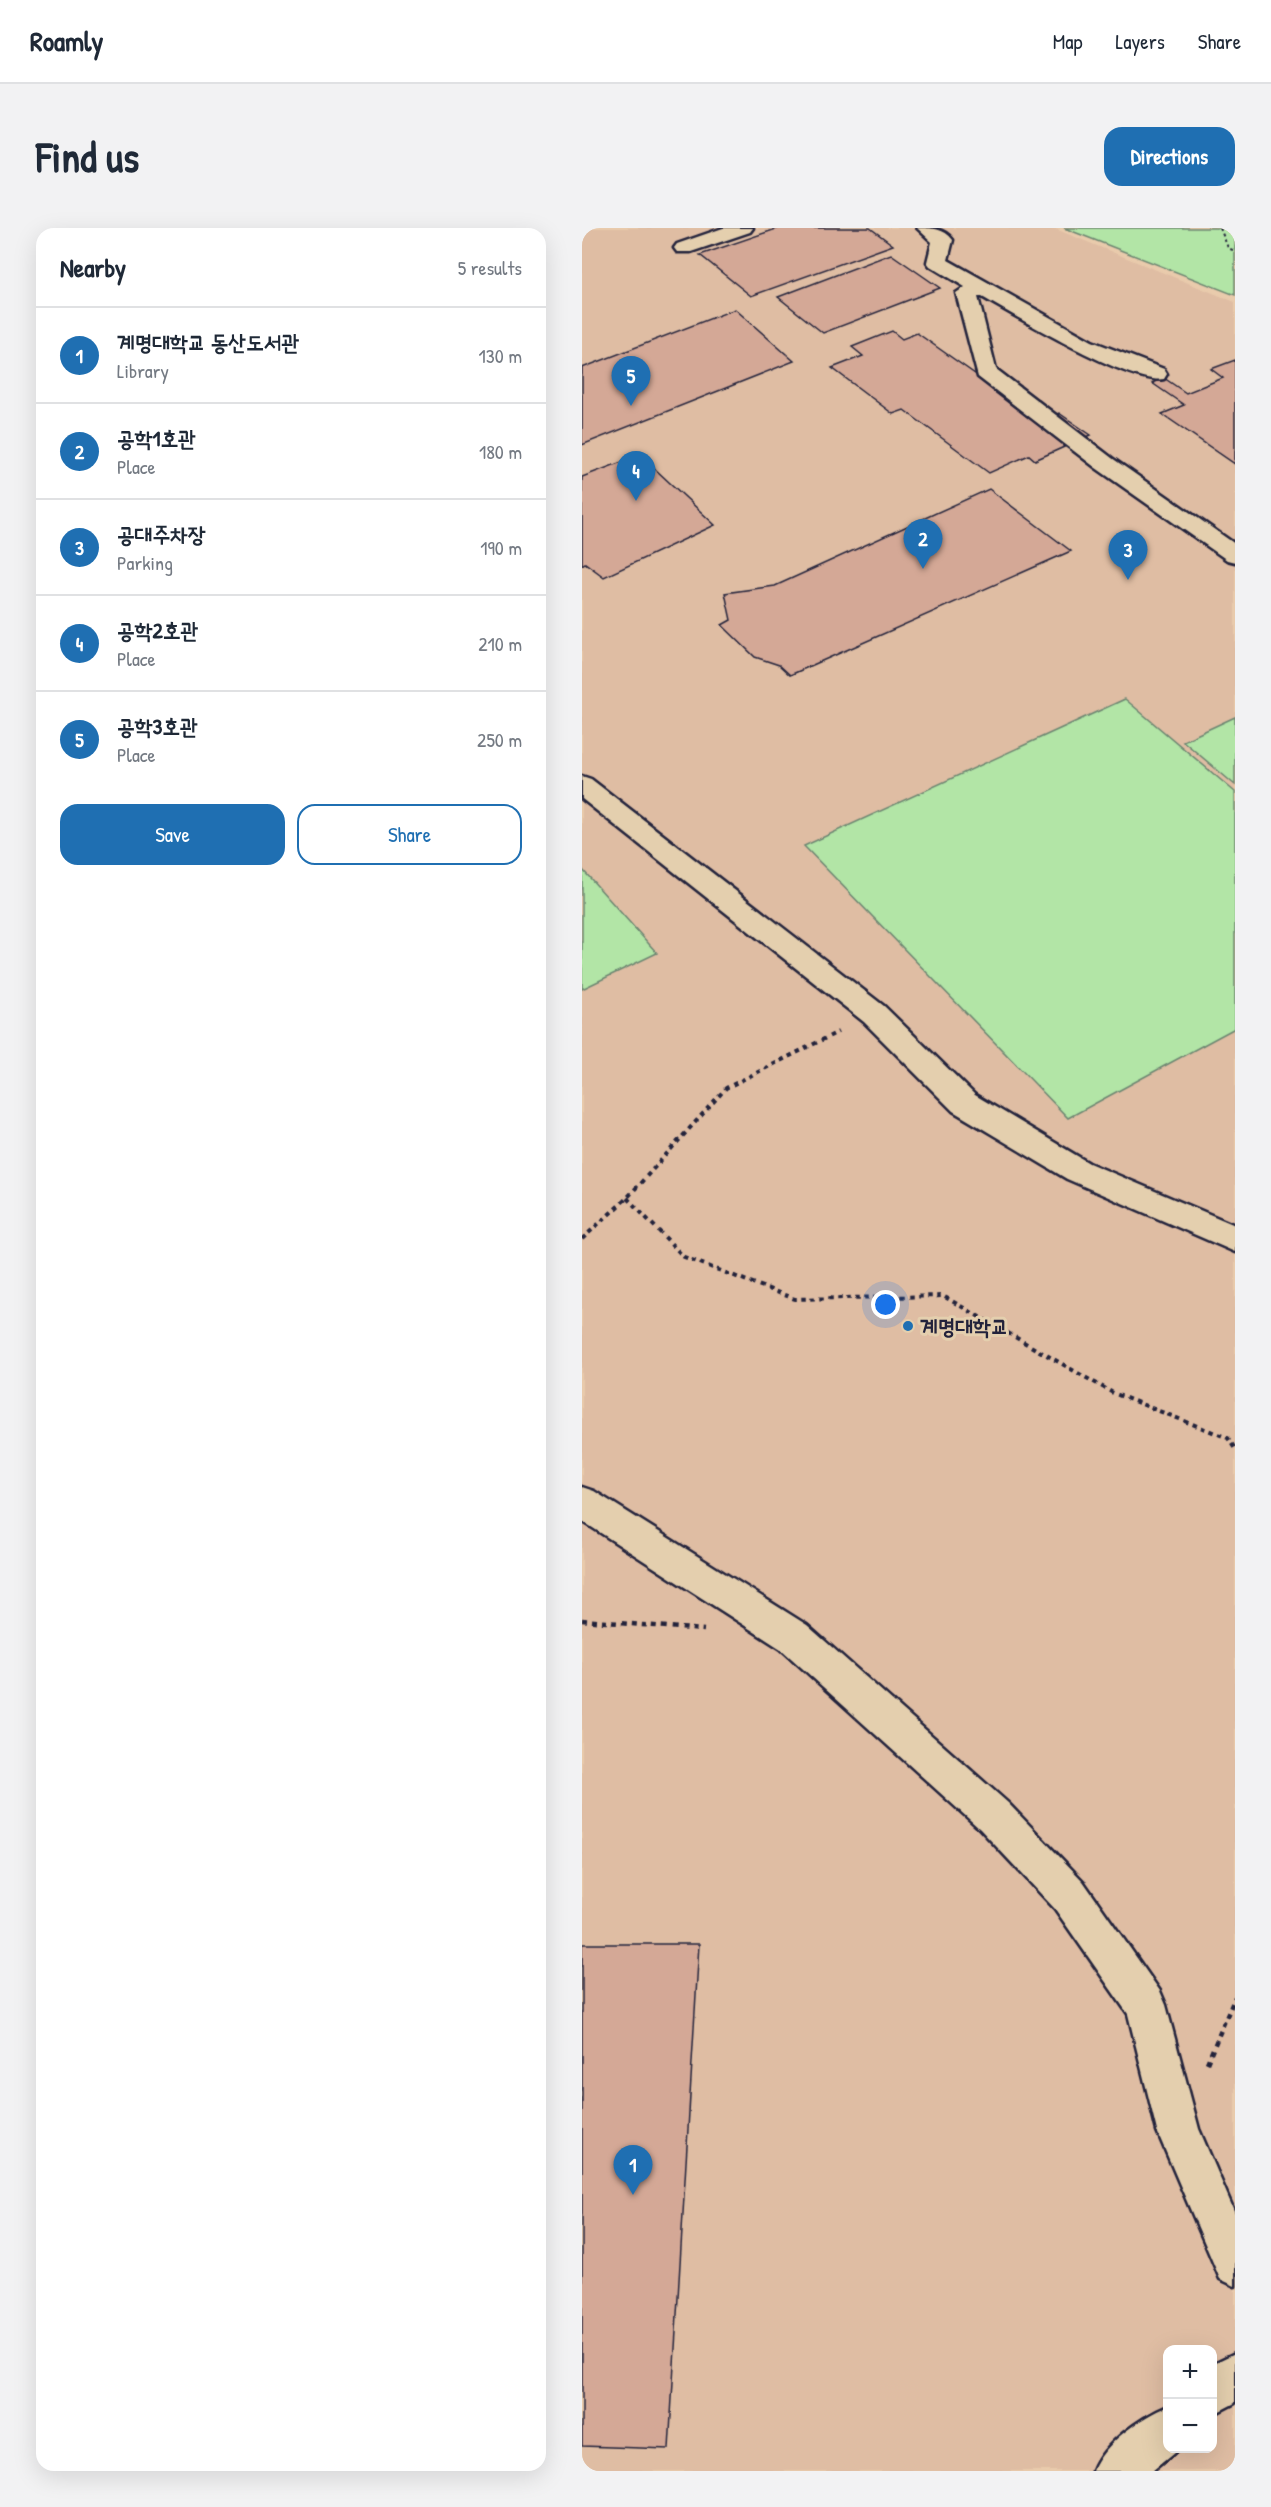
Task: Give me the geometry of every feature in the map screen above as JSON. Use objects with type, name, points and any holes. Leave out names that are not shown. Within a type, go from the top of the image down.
[{"type":"lane","points":[[684,248],[743,228]]},
{"type":"lane","points":[[927,228],[943,240],[937,262],[1084,346],[1156,374]]},
{"type":"lane","points":[[985,290],[966,293],[986,372],[1104,463],[1235,555]]},
{"type":"lane","points":[[582,785],[874,1014],[964,1103],[1078,1171],[1235,1239]]},
{"type":"lane","points":[[582,1502],[794,1637],[994,1816],[1069,1895],[1146,2005],[1178,2131],[1235,2264]]},
{"type":"lane","points":[[1217,2389],[1235,2375]]},
{"type":"lane","points":[[1116,2471],[1163,2432]]},
{"type":"path","points":[[1220,228],[1228,248],[1235,251]]},
{"type":"path","points":[[582,1239],[627,1198],[726,1088],[874,1014]]},
{"type":"path","points":[[627,1198],[684,1257],[795,1299],[943,1296],[1113,1393],[1228,1438],[1235,1449]]},
{"type":"path","points":[[582,1620],[712,1631]]},
{"type":"shaded area","name":"계명대학교","points":[[582,228],[1053,228],[1235,302],[1235,2471],[582,2471]]},
{"type":"green space","points":[[1064,228],[1235,228],[1235,295]]},
{"type":"green space","points":[[1125,699],[1235,792],[1235,1028],[1068,1118],[804,846]]},
{"type":"green space","points":[[1235,717],[1235,785],[1183,741]]},
{"type":"green space","points":[[582,869],[657,953],[582,989]]},
{"type":"building","points":[[779,228],[870,228],[893,245],[751,296],[700,255]]},
{"type":"building","points":[[891,254],[940,288],[823,333],[778,297]]},
{"type":"building","points":[[735,309],[794,361],[582,445],[582,368]]},
{"type":"building","points":[[892,331],[902,339],[917,333],[1040,420],[1059,413],[1091,435],[1035,460],[1029,455],[989,473],[904,410],[893,414],[832,368],[863,356],[852,347]]},
{"type":"building","points":[[1235,360],[1235,464],[1162,414],[1184,405],[1152,383],[1164,378],[1186,393],[1223,378],[1211,369]]},
{"type":"building","points":[[640,455],[715,525],[604,577],[585,563],[582,565],[582,477]]},
{"type":"building","points":[[989,489],[1071,551],[790,675],[779,665],[755,657],[722,625],[731,620],[725,593],[775,586]]},
{"type":"building","points":[[582,1944],[699,1944],[669,2449],[582,2446]]},
{"type":"place","name":"공학3호관","points":[[631,406]]},
{"type":"place","name":"공학2호관","points":[[636,501]]},
{"type":"place","name":"공학1호관","points":[[923,569]]},
{"type":"place","name":"공대주차장","points":[[1128,580]]},
{"type":"place","name":"계명대학교","points":[[908,1326]]},
{"type":"place","name":"계명대학교 동산도서관","points":[[633,2195]]}]
